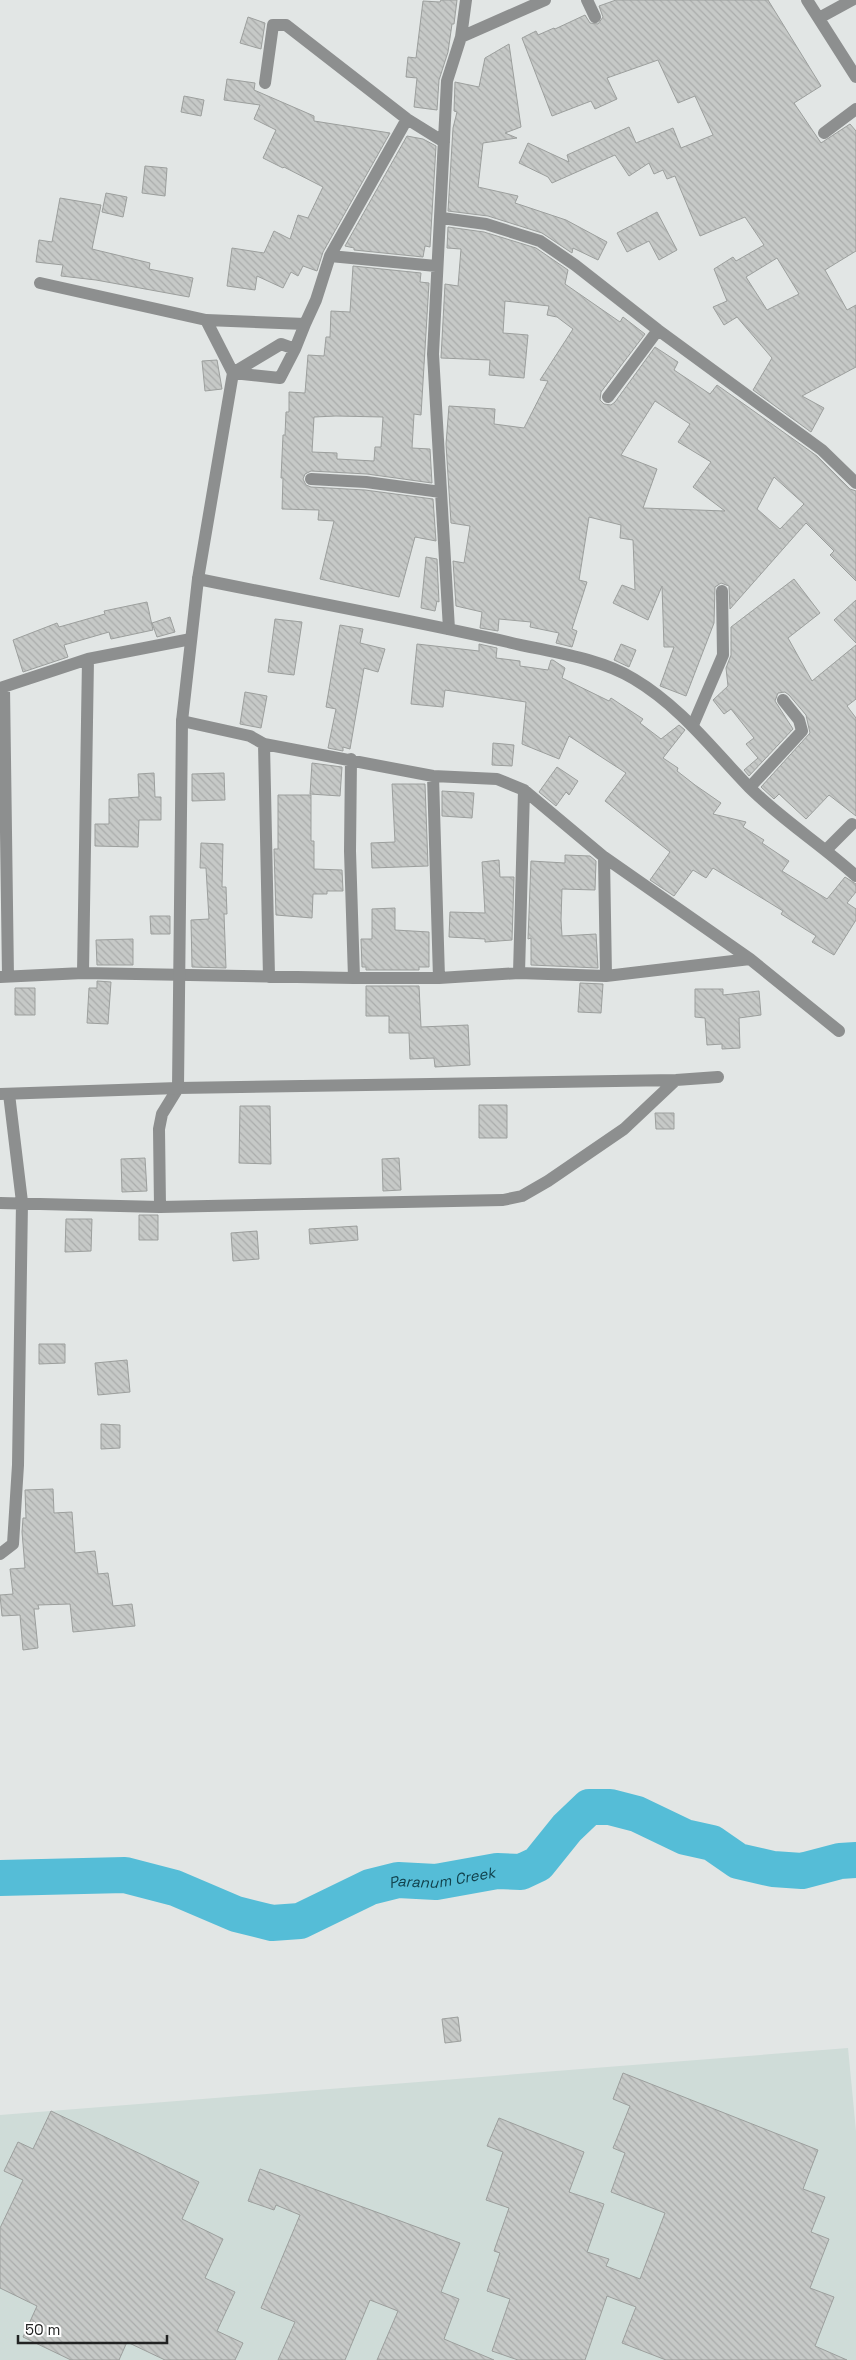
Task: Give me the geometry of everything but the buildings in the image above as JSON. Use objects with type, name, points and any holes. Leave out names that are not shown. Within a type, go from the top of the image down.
[{"type":"street","points":[[449,629],[433,354],[436,266],[442,218],[447,81],[461,37],[466,0]]},
{"type":"street","points":[[461,37],[545,0]]},
{"type":"street","points":[[587,0],[595,18]]},
{"type":"street","points":[[807,0],[856,77]]},
{"type":"street","points":[[819,18],[852,0]]},
{"type":"street","points":[[265,83],[273,25],[286,25],[407,119],[444,142]]},
{"type":"street","points":[[824,133],[856,109]]},
{"type":"street","points":[[233,373],[280,378],[295,350],[316,300],[330,256],[407,119]]},
{"type":"street","points":[[442,218],[486,224],[540,241],[575,265],[658,330],[822,450],[856,483]]},
{"type":"street","points":[[330,256],[436,266]]},
{"type":"street","points":[[40,283],[206,320],[305,324]]},
{"type":"street","points":[[160,1207],[159,1129],[162,1114],[178,1088],[182,721],[198,579],[233,373],[206,320]]},
{"type":"street","points":[[608,397],[658,330]]},
{"type":"street","points":[[233,373],[281,344],[295,350]]},
{"type":"street","points":[[311,479],[366,482],[441,492]]},
{"type":"street","points":[[198,579],[449,629],[583,659],[633,678],[669,702],[693,725],[750,788],[811,841],[827,849],[856,876]]},
{"type":"street","points":[[693,725],[723,655],[722,591]]},
{"type":"street","points":[[191,639],[88,659],[2,688],[4,977],[84,973],[354,978],[439,978],[519,974],[606,976],[750,959]]},
{"type":"street","points":[[84,973],[88,659]]},
{"type":"street","points":[[750,788],[802,731],[799,720],[783,700]]},
{"type":"street","points":[[182,721],[250,736],[264,744],[433,776],[497,779],[524,790],[604,857],[750,959],[839,1031]]},
{"type":"street","points":[[264,744],[269,977]]},
{"type":"street","points":[[351,760],[350,851],[354,978]]},
{"type":"street","points":[[433,776],[439,978]]},
{"type":"street","points":[[519,974],[524,790]]},
{"type":"street","points":[[827,849],[852,824]]},
{"type":"street","points":[[604,857],[606,976]]},
{"type":"street","points":[[0,1554],[13,1544],[18,1455],[22,1202],[5,1094],[178,1088],[676,1080],[718,1077]]},
{"type":"street","points":[[0,1203],[22,1202],[160,1207],[503,1200],[522,1196],[624,1129],[676,1080]]},
{"type":"shaded area","points":[[848,2048],[856,2131],[856,2360],[0,2360],[0,2115]]},
{"type":"waterway","name":"Paranum Creek","points":[[0,1878],[125,1875],[175,1888],[236,1914],[272,1923],[300,1921],[370,1887],[398,1880],[436,1882],[497,1871],[521,1872],[538,1864],[567,1828],[589,1807],[610,1807],[637,1814],[685,1837],[712,1843],[738,1861],[773,1869],[802,1871],[840,1861],[856,1860]]}]
